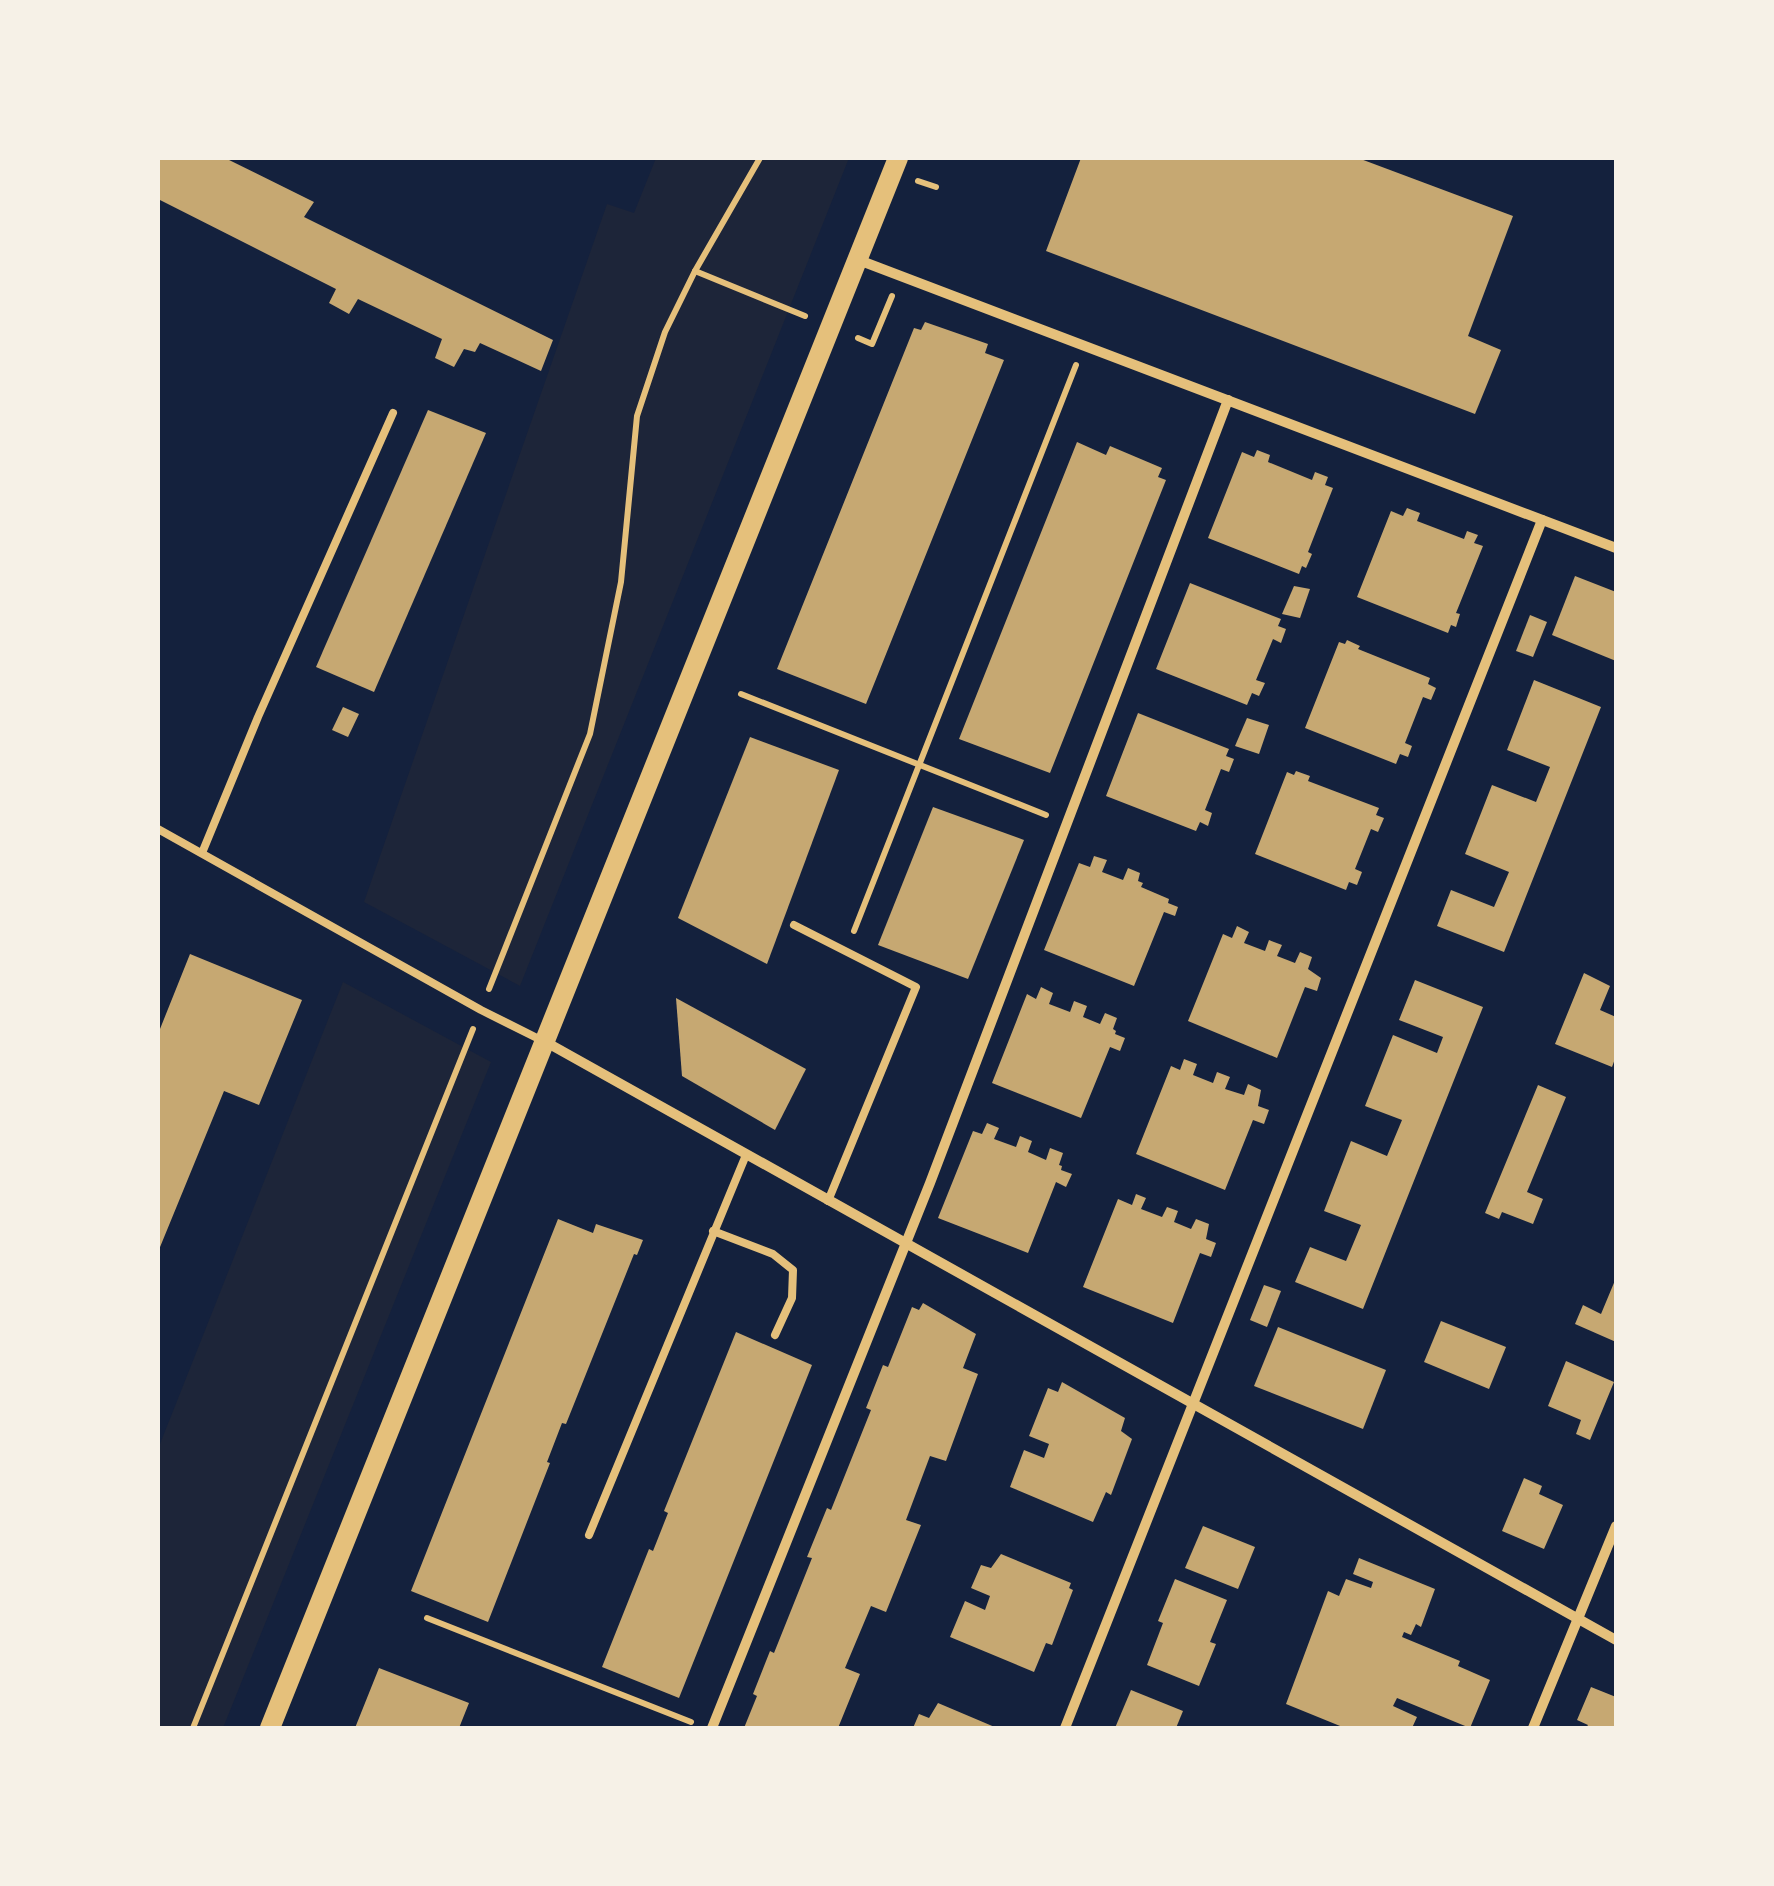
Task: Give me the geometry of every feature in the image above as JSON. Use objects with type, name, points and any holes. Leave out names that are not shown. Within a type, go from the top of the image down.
[{"type":"main road","points":[[270,1728],[898,158]]},
{"type":"street","points":[[856,259],[1616,548]]},
{"type":"street","points":[[712,1728],[905,1245],[1228,400]]},
{"type":"street","points":[[1064,1728],[1542,520]]},
{"type":"street","points":[[543,1041],[1616,1640]]},
{"type":"street","points":[[1532,1728],[1616,1526]]},
{"type":"lane","points":[[202,853],[393,412]]},
{"type":"lane","points":[[158,828],[480,1010],[543,1041]]},
{"type":"lane","points":[[794,925],[916,987],[828,1201]]},
{"type":"lane","points":[[588,1535],[746,1154]]},
{"type":"lane","points":[[713,1231],[773,1254],[793,1270],[792,1298],[775,1334]]},
{"type":"path","points":[[194,1728],[590,734],[622,582],[638,416],[665,332],[760,158]]},
{"type":"path","points":[[846,952],[1084,345]]},
{"type":"path","points":[[740,694],[1067,824]]},
{"type":"path","points":[[427,1618],[692,1722]]},
{"type":"shaded area","points":[[656,158],[849,158],[520,986],[364,902],[607,204],[634,213]]},
{"type":"shaded area","points":[[343,982],[491,1062],[223,1728],[158,1728],[158,1449]]},
{"type":"building","points":[[158,158],[225,158],[314,202],[304,217],[553,340],[541,371],[480,343],[475,352],[464,349],[454,367],[435,358],[442,339],[358,299],[349,314],[329,303],[336,289],[158,199]]},
{"type":"building","points":[[1081,158],[1358,158],[1513,216],[1468,336],[1501,350],[1475,414],[1046,251]]},
{"type":"building","points":[[925,322],[988,344],[985,353],[1004,360],[866,704],[777,669],[914,328],[921,330]]},
{"type":"building","points":[[428,410],[486,433],[374,692],[316,667]]},
{"type":"building","points":[[1077,442],[1106,455],[1110,446],[1162,468],[1158,477],[1166,480],[1050,773],[959,739]]},
{"type":"building","points":[[1257,450],[1270,455],[1268,462],[1312,480],[1315,472],[1328,477],[1325,485],[1333,488],[1308,552],[1312,554],[1299,574],[1208,538],[1242,452],[1254,457]]},
{"type":"building","points":[[1407,508],[1420,513],[1417,521],[1464,539],[1467,531],[1478,535],[1474,543],[1483,546],[1456,613],[1460,614],[1456,627],[1451,625],[1448,633],[1357,597],[1391,511],[1403,516]]},
{"type":"building","points":[[1575,576],[1616,592],[1616,661],[1552,635]]},
{"type":"building","points":[[1190,583],[1281,619],[1278,626],[1286,629],[1281,643],[1273,639],[1256,680],[1265,683],[1259,696],[1252,693],[1247,705],[1156,669]]},
{"type":"building","points":[[1294,586],[1310,589],[1300,618],[1282,614]]},
{"type":"building","points":[[1530,615],[1547,622],[1533,657],[1516,651]]},
{"type":"building","points":[[1347,640],[1360,646],[1358,649],[1430,678],[1428,684],[1436,688],[1431,700],[1423,697],[1405,743],[1412,746],[1408,757],[1400,754],[1396,764],[1305,728],[1339,642],[1345,644]]},
{"type":"building","points":[[1534,680],[1601,707],[1504,952],[1437,926],[1451,890],[1494,907],[1509,872],[1465,854],[1492,785],[1536,802],[1550,767],[1507,750]]},
{"type":"building","points":[[343,707],[359,714],[348,737],[332,730]]},
{"type":"building","points":[[1138,713],[1229,749],[1226,756],[1234,759],[1229,772],[1221,769],[1205,810],[1212,813],[1208,826],[1200,822],[1196,831],[1106,796]]},
{"type":"building","points":[[1247,718],[1269,725],[1259,754],[1235,746]]},
{"type":"building","points":[[750,737],[839,770],[767,964],[678,918]]},
{"type":"building","points":[[1296,771],[1310,776],[1308,781],[1379,808],[1376,815],[1384,818],[1378,832],[1371,829],[1355,869],[1362,872],[1357,885],[1349,882],[1346,890],[1255,854],[1287,772],[1294,775]]},
{"type":"building","points":[[933,807],[1024,840],[968,979],[878,945]]},
{"type":"building","points":[[1094,856],[1107,860],[1102,872],[1123,880],[1128,868],[1140,873],[1141,887],[1178,907],[1175,916],[1164,912],[1134,986],[1044,950],[1079,863],[1090,867]]},
{"type":"building","points":[[1237,926],[1249,932],[1244,943],[1265,951],[1269,940],[1282,945],[1277,956],[1295,963],[1300,952],[1312,957],[1308,969],[1321,978],[1317,991],[1305,987],[1277,1058],[1188,1021],[1223,934],[1232,938]]},
{"type":"building","points":[[190,954],[302,1000],[259,1105],[224,1091],[158,1252],[158,1034]]},
{"type":"building","points":[[1584,973],[1610,986],[1600,1010],[1616,1017],[1616,1056],[1612,1067],[1555,1044]]},
{"type":"building","points":[[1415,980],[1483,1007],[1363,1309],[1295,1282],[1310,1247],[1346,1261],[1361,1225],[1324,1211],[1351,1141],[1387,1156],[1402,1120],[1365,1106],[1393,1035],[1437,1053],[1443,1037],[1399,1020]]},
{"type":"building","points":[[1041,987],[1053,993],[1049,1004],[1070,1012],[1074,1001],[1087,1006],[1083,1017],[1100,1024],[1105,1013],[1117,1018],[1115,1034],[1125,1038],[1120,1051],[1110,1047],[1081,1118],[992,1083],[1027,994],[1036,999]]},
{"type":"building","points":[[676,998],[806,1069],[775,1130],[682,1076]]},
{"type":"building","points":[[1184,1059],[1197,1064],[1193,1075],[1213,1083],[1217,1072],[1230,1077],[1225,1089],[1244,1095],[1248,1084],[1261,1090],[1258,1106],[1269,1110],[1264,1124],[1253,1120],[1225,1190],[1136,1154],[1171,1066],[1180,1070]]},
{"type":"building","points":[[1538,1085],[1566,1097],[1527,1192],[1543,1199],[1533,1224],[1502,1212],[1499,1219],[1485,1213]]},
{"type":"building","points":[[987,1123],[999,1128],[994,1139],[1016,1147],[1020,1136],[1032,1141],[1028,1152],[1046,1160],[1050,1148],[1063,1153],[1061,1170],[1072,1174],[1066,1187],[1056,1182],[1028,1253],[938,1218],[973,1131],[982,1134]]},
{"type":"building","points":[[1136,1194],[1146,1198],[1141,1209],[1162,1217],[1167,1207],[1178,1211],[1174,1222],[1191,1229],[1196,1219],[1209,1224],[1206,1239],[1216,1243],[1211,1257],[1200,1253],[1173,1323],[1083,1287],[1118,1199],[1132,1205]]},
{"type":"building","points":[[558,1219],[593,1233],[596,1224],[643,1240],[566,1424],[562,1423],[488,1622],[411,1591]]},
{"type":"building","points":[[1616,1278],[1616,1342],[1575,1324],[1583,1305],[1601,1314]]},
{"type":"building","points":[[1264,1285],[1281,1291],[1267,1327],[1250,1320]]},
{"type":"building","points":[[923,1303],[976,1334],[963,1368],[978,1374],[946,1461],[930,1456],[906,1520],[921,1525],[886,1612],[871,1606],[845,1668],[860,1674],[838,1728],[744,1728],[770,1651],[774,1653],[812,1558],[807,1557],[827,1508],[831,1510],[871,1410],[866,1408],[883,1365],[888,1367],[912,1307],[919,1310]]},
{"type":"building","points":[[1441,1321],[1506,1347],[1489,1389],[1424,1362]]},
{"type":"building","points":[[1278,1327],[1386,1370],[1363,1429],[1254,1386]]},
{"type":"building","points":[[736,1332],[812,1365],[679,1698],[602,1667],[649,1549],[653,1551],[668,1513],[664,1511]]},
{"type":"building","points":[[1566,1361],[1614,1382],[1590,1440],[1576,1434],[1581,1420],[1548,1406]]},
{"type":"building","points":[[1062,1382],[1125,1418],[1121,1431],[1132,1439],[1111,1495],[1106,1492],[1093,1522],[1010,1487],[1024,1450],[1044,1458],[1049,1444],[1029,1436],[1048,1388],[1058,1392]]},
{"type":"building","points":[[1524,1478],[1542,1486],[1539,1494],[1563,1505],[1544,1549],[1502,1531]]},
{"type":"building","points":[[1203,1526],[1255,1547],[1238,1589],[1185,1568]]},
{"type":"building","points":[[1001,1554],[1071,1583],[1069,1588],[1073,1590],[1052,1645],[1046,1643],[1034,1672],[950,1637],[965,1601],[985,1610],[990,1596],[971,1588],[981,1565],[991,1568]]},
{"type":"building","points":[[1359,1558],[1435,1589],[1421,1627],[1416,1624],[1411,1635],[1404,1632],[1402,1637],[1460,1661],[1458,1666],[1490,1680],[1470,1728],[1397,1698],[1393,1706],[1417,1717],[1412,1728],[1345,1728],[1286,1704],[1328,1591],[1339,1596],[1346,1579],[1371,1588],[1373,1582],[1353,1574]]},
{"type":"building","points":[[1175,1579],[1227,1600],[1210,1642],[1216,1644],[1199,1686],[1147,1665],[1163,1623],[1158,1621]]},
{"type":"building","points":[[379,1668],[469,1703],[459,1728],[355,1728]]},
{"type":"building","points":[[1591,1687],[1616,1697],[1616,1728],[1586,1728],[1588,1725],[1577,1720]]},
{"type":"building","points":[[1131,1690],[1183,1711],[1176,1728],[1115,1728]]},
{"type":"building","points":[[938,1703],[997,1728],[913,1728],[919,1714],[929,1718]]}]
